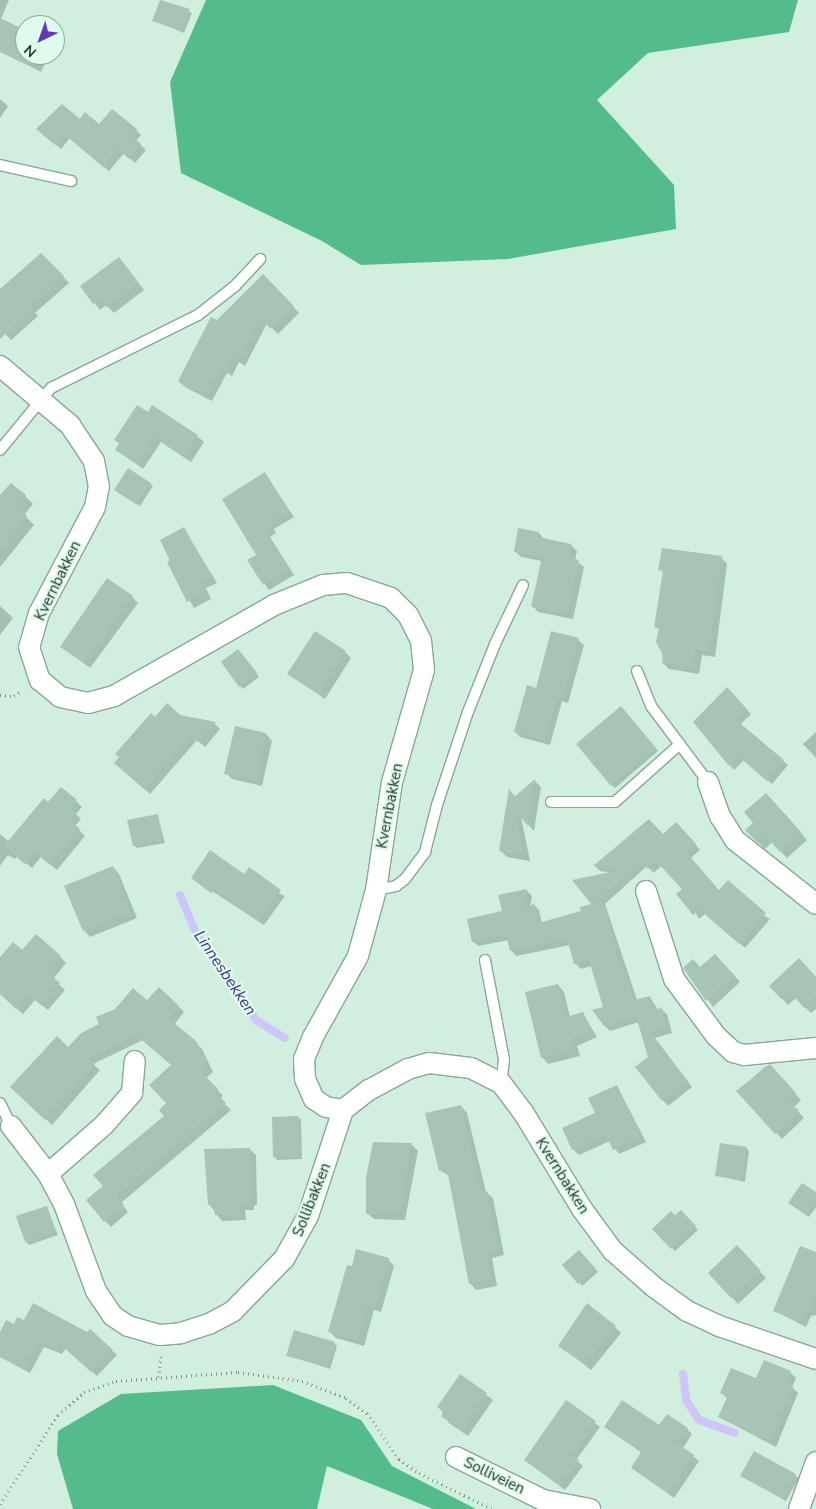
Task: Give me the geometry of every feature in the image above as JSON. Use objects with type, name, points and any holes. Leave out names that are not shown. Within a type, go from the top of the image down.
[{"type":"street","name":"Kvernbakken","points":[[0,366],[42,398],[70,425],[94,461],[99,486],[95,507],[40,613],[29,647],[40,680],[60,697],[88,702],[114,696],[274,605],[323,585],[347,583],[391,598],[408,615],[422,642],[424,670],[392,782],[376,890],[358,956],[313,1037],[304,1059],[305,1079],[314,1099],[326,1107],[343,1110],[369,1090],[408,1069],[429,1063],[471,1068],[501,1083],[523,1112],[582,1209],[613,1251],[654,1287],[687,1311],[719,1326],[816,1359]]},
{"type":"street","points":[[708,782],[720,816],[735,840],[816,904]]},
{"type":"street","points":[[646,891],[674,979],[716,1036],[733,1052],[744,1055],[816,1048]]},
{"type":"street","points":[[48,1174],[104,1125],[132,1093],[135,1061]]},
{"type":"street","name":"Sollibakken","points":[[11,1126],[48,1174],[64,1204],[96,1291],[113,1316],[128,1326],[160,1335],[181,1334],[209,1324],[233,1311],[284,1259],[308,1216],[343,1110]]},
{"type":"street","name":"Solliveien","points":[[456,1457],[543,1500],[590,1509]]},
{"type":"street","points":[[799,1509],[816,1462]]},
{"type":"lane","points":[[0,165],[71,181]]},
{"type":"lane","points":[[0,450],[51,388],[82,370],[198,315],[235,286],[260,259]]},
{"type":"lane","points":[[376,890],[396,886],[405,879],[425,852],[465,721],[495,644],[523,585]]},
{"type":"lane","points":[[637,671],[651,706],[708,782]]},
{"type":"lane","points":[[551,802],[615,802],[680,744]]},
{"type":"lane","points":[[485,960],[504,1060],[501,1083]]},
{"type":"lane","name":"Sollibakken","points":[[0,1103],[11,1126]]},
{"type":"path","points":[[0,1504],[58,1415],[84,1392],[116,1380],[238,1372],[302,1381],[346,1398],[367,1413],[399,1458],[419,1473],[492,1509]]},
{"type":"green space","points":[[206,0],[798,0],[789,32],[648,53],[597,100],[674,185],[676,229],[508,259],[361,265],[322,241],[181,173],[170,82]]},
{"type":"green space","points":[[273,1385],[361,1420],[392,1466],[476,1509],[433,1509],[327,1466],[317,1509],[73,1509],[57,1454],[58,1431],[121,1394]]},
{"type":"building","points":[[160,0],[190,9],[181,31],[152,21]]},
{"type":"building","points":[[0,18],[15,25],[15,59],[0,52]]},
{"type":"building","points":[[62,104],[80,119],[85,112],[99,124],[112,109],[137,129],[131,136],[141,144],[129,159],[118,149],[103,167],[64,134],[55,145],[36,129]]},
{"type":"building","points":[[41,253],[64,276],[30,306],[33,309],[0,339],[0,289]]},
{"type":"building","points":[[119,257],[139,283],[106,307],[100,299],[93,304],[80,286]]},
{"type":"building","points":[[263,274],[294,306],[271,329],[260,318],[239,360],[233,357],[226,371],[221,368],[206,396],[178,381],[211,317],[217,320]]},
{"type":"building","points":[[137,405],[148,412],[152,405],[198,435],[184,456],[154,437],[137,464],[115,450],[119,443],[114,440]]},
{"type":"building","points":[[128,468],[151,483],[136,504],[114,490]]},
{"type":"building","points":[[265,472],[289,511],[270,523],[272,527],[265,531],[289,569],[263,585],[247,560],[256,555],[222,499]]},
{"type":"building","points":[[11,483],[26,495],[16,507],[27,516],[0,550],[0,495]]},
{"type":"building","points":[[184,527],[211,576],[201,582],[206,592],[187,602],[167,562],[170,561],[160,540]]},
{"type":"building","points":[[518,528],[539,532],[538,537],[571,544],[569,558],[579,560],[568,614],[531,607],[542,557],[514,552]]},
{"type":"building","points":[[662,548],[722,556],[709,652],[696,649],[693,668],[662,663],[663,655],[656,642],[659,628],[654,627],[663,571],[658,570]]},
{"type":"building","points":[[107,578],[133,596],[84,663],[60,647]]},
{"type":"building","points":[[315,631],[346,651],[318,694],[287,674]]},
{"type":"building","points":[[551,631],[579,638],[563,698],[557,697],[545,741],[514,732],[527,685],[536,688]]},
{"type":"building","points":[[238,649],[257,673],[239,687],[221,662]]},
{"type":"building","points":[[727,687],[747,709],[736,720],[784,760],[767,781],[739,757],[729,766],[693,722]]},
{"type":"building","points":[[167,703],[180,715],[216,722],[198,742],[191,735],[144,789],[114,763],[119,757],[115,754],[151,713],[155,717]]},
{"type":"building","points":[[621,706],[656,748],[611,786],[576,744]]},
{"type":"building","points":[[235,726],[266,733],[256,781],[224,774]]},
{"type":"building","points":[[535,779],[528,826],[516,812],[524,855],[499,851],[509,788],[513,798]]},
{"type":"building","points":[[61,787],[77,800],[70,808],[76,813],[70,820],[80,829],[50,865],[35,852],[25,864],[4,846],[44,798],[48,802]]},
{"type":"building","points":[[766,793],[802,833],[780,852],[766,836],[758,843],[745,830],[753,823],[744,812]]},
{"type":"building","points":[[158,814],[163,840],[133,846],[127,820]]},
{"type":"building","points":[[649,819],[663,834],[676,822],[696,844],[686,852],[719,890],[728,880],[766,913],[739,944],[699,909],[693,915],[676,894],[682,889],[656,861],[648,869],[641,862],[594,904],[603,901],[621,970],[625,969],[634,1000],[650,996],[654,1010],[662,1008],[667,1028],[650,1033],[688,1081],[662,1101],[635,1067],[648,1057],[636,1016],[604,1026],[592,1010],[603,1007],[589,960],[574,964],[567,939],[510,951],[506,934],[472,942],[467,919],[502,911],[498,895],[527,889],[524,911],[534,903],[538,923],[581,911],[580,907],[591,904],[572,880],[620,870],[593,866]]},
{"type":"building","points":[[210,850],[244,874],[249,867],[281,890],[258,921],[214,889],[211,893],[191,878]]},
{"type":"building","points":[[113,866],[131,912],[83,931],[64,886]]},
{"type":"building","points":[[36,934],[61,956],[47,972],[60,983],[41,1005],[29,995],[16,1009],[0,994],[0,957],[13,942],[22,950]]},
{"type":"building","points":[[715,954],[735,976],[706,1001],[683,968],[693,959],[700,967]]},
{"type":"building","points":[[799,958],[816,977],[816,997],[804,1008],[790,992],[781,999],[769,986]]},
{"type":"building","points":[[558,984],[566,1017],[583,1012],[592,1030],[572,1039],[574,1050],[541,1058],[525,992]]},
{"type":"building","points":[[159,987],[179,1006],[168,1018],[196,1041],[208,1065],[201,1072],[218,1089],[215,1092],[226,1103],[116,1196],[124,1205],[104,1222],[86,1200],[103,1186],[93,1175],[164,1116],[159,1110],[166,1103],[149,1085],[171,1065],[136,1035],[88,1058],[95,1064],[45,1120],[10,1087],[57,1036],[68,1047],[81,1033],[99,1024],[96,1017],[115,1009],[133,988],[147,1000]]},
{"type":"building","points":[[770,1064],[796,1093],[788,1100],[799,1111],[775,1134],[736,1091]]},
{"type":"building","points":[[617,1085],[641,1136],[613,1150],[606,1135],[572,1150],[562,1128],[595,1113],[588,1098]]},
{"type":"building","points":[[461,1105],[481,1192],[487,1191],[498,1249],[486,1252],[491,1280],[469,1284],[447,1169],[439,1171],[425,1113]]},
{"type":"building","points":[[298,1116],[300,1157],[273,1157],[272,1117]]},
{"type":"building","points":[[373,1142],[412,1143],[399,1214],[366,1214],[366,1178]]},
{"type":"building","points":[[720,1143],[747,1147],[742,1180],[715,1176]]},
{"type":"building","points":[[250,1148],[251,1199],[248,1199],[248,1204],[240,1204],[240,1215],[215,1215],[214,1205],[208,1205],[204,1149]]},
{"type":"building","points":[[802,1183],[816,1192],[816,1200],[806,1215],[788,1203]]},
{"type":"building","points":[[47,1206],[56,1232],[25,1242],[16,1216]]},
{"type":"building","points":[[681,1210],[696,1226],[671,1249],[652,1229],[671,1211],[675,1215]]},
{"type":"building","points":[[737,1245],[761,1271],[731,1298],[708,1273]]},
{"type":"building","points":[[800,1246],[816,1252],[816,1295],[809,1312],[805,1310],[800,1322],[773,1311]]},
{"type":"building","points":[[356,1249],[389,1258],[375,1307],[368,1304],[358,1341],[328,1332],[347,1265],[352,1266]]},
{"type":"building","points":[[579,1250],[596,1269],[578,1284],[562,1265]]},
{"type":"building","points":[[33,1303],[87,1332],[90,1329],[112,1349],[91,1372],[60,1344],[57,1350],[38,1342],[24,1369],[0,1356],[0,1332],[6,1320],[14,1324],[17,1317],[24,1320]]},
{"type":"building","points":[[587,1303],[616,1326],[584,1364],[558,1346]]},
{"type":"building","points":[[294,1330],[335,1342],[328,1367],[286,1356]]},
{"type":"building","points":[[764,1360],[791,1371],[786,1383],[793,1386],[770,1442],[718,1417],[728,1396],[720,1393],[731,1368],[756,1378]]},
{"type":"building","points":[[460,1374],[487,1393],[461,1430],[441,1416],[444,1412],[437,1407]]},
{"type":"building","points":[[566,1400],[596,1421],[572,1455],[579,1460],[560,1486],[524,1460]]},
{"type":"building","points":[[622,1400],[659,1425],[667,1414],[688,1428],[677,1443],[694,1455],[668,1493],[631,1468],[641,1452],[604,1427]]},
{"type":"building","points":[[754,1451],[796,1474],[783,1499],[740,1476]]},
{"type":"waterway","name":"Linnesbekken","points":[[180,895],[196,933],[256,1020],[285,1038]]},
{"type":"waterway","name":"Linnesbekken","points":[[683,1374],[686,1400],[699,1420],[735,1433]]}]
